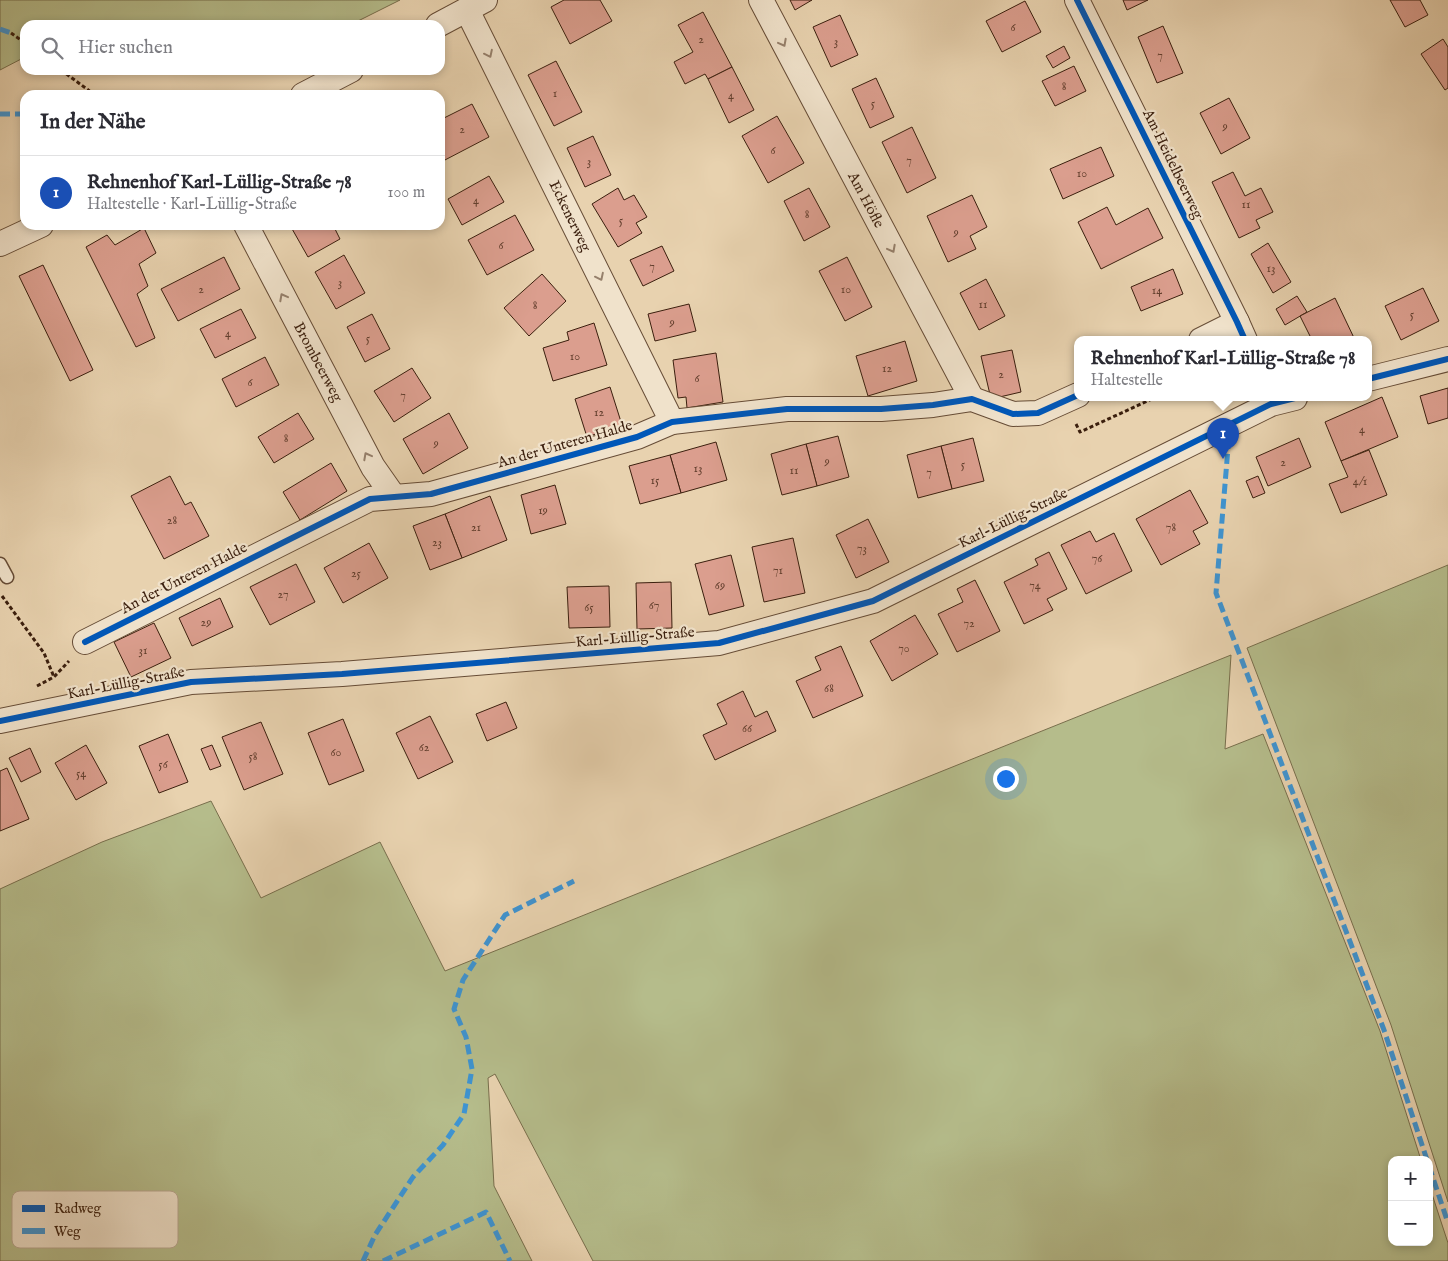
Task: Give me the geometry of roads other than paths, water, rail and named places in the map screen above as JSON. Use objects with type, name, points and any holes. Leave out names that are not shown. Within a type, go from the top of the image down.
[{"type":"street","name":"Am Höfle","points":[[761,0],[972,400]]},
{"type":"street","name":"Am Heidelbeerweg","points":[[1077,0],[1241,331]]},
{"type":"street","points":[[445,21],[476,5]]},
{"type":"street","name":"Eckenerweg","points":[[476,5],[672,422]]},
{"type":"street","points":[[313,90],[341,75]]},
{"type":"street","points":[[0,244],[30,230]]},
{"type":"street","name":"Brombeerweg","points":[[249,230],[373,466],[394,496]]},
{"type":"street","points":[[1219,336],[1241,331]]},
{"type":"street","points":[[1372,378],[1448,359]]},
{"type":"street","name":"An der Unteren Halde","points":[[85,642],[370,499],[431,494],[637,437],[672,422],[786,409],[881,409],[933,406],[972,400],[1013,414],[1038,413],[1071,398]]},
{"type":"street","name":"Karl-Lüllig-Straße","points":[[0,721],[191,682],[342,674],[719,643],[873,601],[1230,424],[1269,401]]},
{"type":"lane","points":[[0,564],[7,577]]},
{"type":"place","name":"Rehnenhof Karl-Lüllig-Straße 78","points":[[1223,459]]}]
